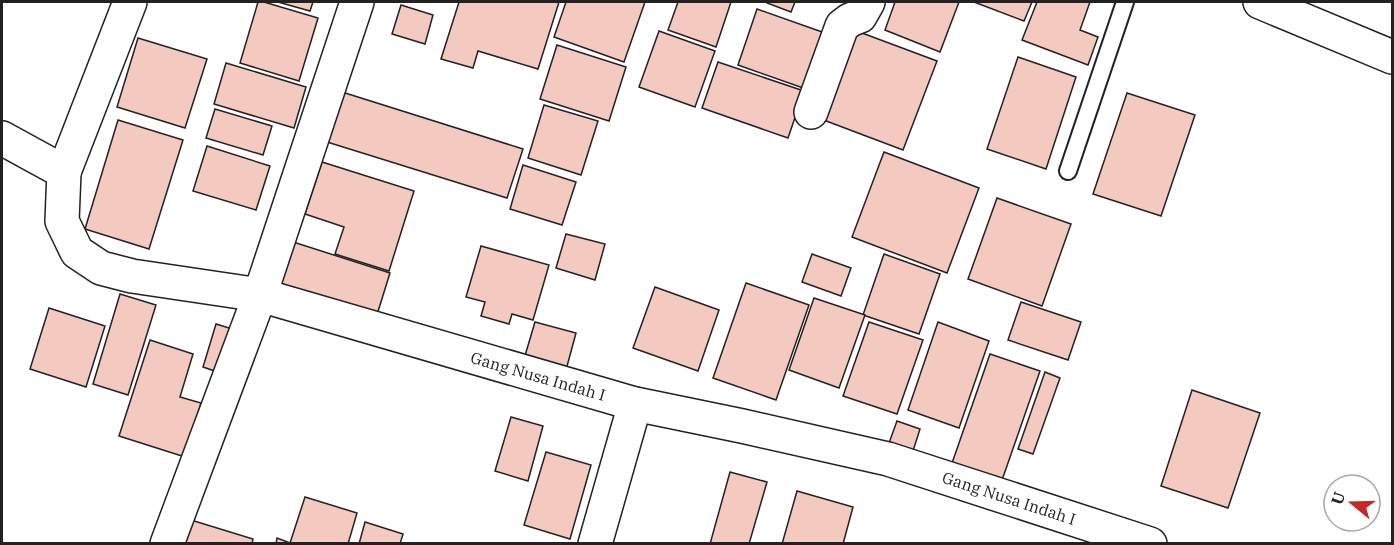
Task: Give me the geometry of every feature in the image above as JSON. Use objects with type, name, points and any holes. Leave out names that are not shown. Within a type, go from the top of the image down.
[{"type":"street","name":"Gang Nusa Indah I","points":[[130,2],[64,172],[62,221],[78,252],[101,268],[132,276],[260,295],[635,404],[888,459],[1150,543]]},
{"type":"street","points":[[167,543],[260,295],[357,2]]},
{"type":"street","points":[[811,112],[842,26],[860,16],[868,2]]},
{"type":"street","points":[[1260,2],[1392,57]]},
{"type":"street","points":[[2,138],[64,172]]},
{"type":"street","points":[[595,543],[635,404]]},
{"type":"lane","points":[[1068,171],[1125,2]]},
{"type":"building","points":[[258,2],[318,18],[299,81],[240,63]]},
{"type":"building","points":[[278,2],[313,2],[310,11]]},
{"type":"building","points":[[459,2],[559,2],[538,69],[478,51],[473,68],[441,59]]},
{"type":"building","points":[[566,2],[645,2],[624,62],[554,37]]},
{"type":"building","points":[[678,2],[731,2],[716,47],[668,30]]},
{"type":"building","points":[[767,2],[795,2],[791,12]]},
{"type":"building","points":[[895,2],[959,2],[940,52],[885,30]]},
{"type":"building","points":[[974,2],[1032,2],[1024,21]]},
{"type":"building","points":[[1037,2],[1090,2],[1080,30],[1098,37],[1088,65],[1022,40]]},
{"type":"building","points":[[401,5],[433,15],[425,44],[392,34]]},
{"type":"building","points":[[757,9],[825,33],[806,89],[738,65]]},
{"type":"building","points":[[854,30],[937,61],[903,150],[821,119]]},
{"type":"building","points":[[659,31],[715,51],[695,107],[639,87]]},
{"type":"building","points":[[138,38],[207,59],[185,128],[117,107]]},
{"type":"building","points":[[557,45],[626,67],[609,121],[540,99]]},
{"type":"building","points":[[1018,57],[1076,77],[1046,169],[987,149]]},
{"type":"building","points":[[718,62],[804,91],[788,138],[702,108]]},
{"type":"building","points":[[226,63],[306,87],[294,128],[214,104]]},
{"type":"building","points":[[342,92],[523,149],[507,198],[327,142]]},
{"type":"building","points":[[1127,93],[1195,115],[1161,216],[1093,194]]},
{"type":"building","points":[[544,105],[598,121],[581,175],[528,158]]},
{"type":"building","points":[[215,109],[272,126],[263,155],[206,138]]},
{"type":"building","points":[[118,120],[183,140],[149,249],[85,229]]},
{"type":"building","points":[[207,146],[270,166],[256,210],[193,191]]},
{"type":"building","points":[[884,152],[979,188],[947,273],[852,237]]},
{"type":"building","points":[[322,162],[414,191],[389,271],[335,254],[344,227],[305,214]]},
{"type":"building","points":[[523,165],[576,182],[562,225],[510,209]]},
{"type":"building","points":[[997,198],[1071,224],[1042,306],[968,279]]},
{"type":"building","points":[[566,234],[605,244],[595,280],[556,268]]},
{"type":"building","points":[[287,240],[390,273],[375,321],[271,288]]},
{"type":"building","points":[[481,246],[549,265],[533,320],[512,314],[509,324],[481,316],[485,302],[466,297]]},
{"type":"building","points":[[812,254],[851,268],[841,296],[802,282]]},
{"type":"building","points":[[884,254],[940,274],[919,334],[863,315]]},
{"type":"building","points":[[746,283],[809,305],[776,400],[713,378]]},
{"type":"building","points":[[655,287],[719,310],[698,371],[633,348]]},
{"type":"building","points":[[120,294],[156,305],[128,395],[93,384]]},
{"type":"building","points":[[814,298],[865,315],[839,388],[789,370]]},
{"type":"building","points":[[1021,302],[1081,322],[1068,360],[1008,340]]},
{"type":"building","points":[[49,308],[105,326],[86,387],[30,369]]},
{"type":"building","points":[[535,322],[576,333],[566,370],[524,359]]},
{"type":"building","points":[[869,322],[923,340],[897,414],[843,396]]},
{"type":"building","points":[[938,322],[989,341],[959,428],[908,410]]},
{"type":"building","points":[[216,324],[239,331],[226,375],[203,367]]},
{"type":"building","points":[[150,340],[193,354],[180,397],[201,403],[185,457],[119,436]]},
{"type":"building","points":[[990,354],[1040,371],[1001,483],[951,466]]},
{"type":"building","points":[[1045,372],[1060,378],[1033,454],[1018,449]]},
{"type":"building","points":[[1192,390],[1260,413],[1228,508],[1161,486]]},
{"type":"building","points":[[511,417],[543,426],[528,481],[495,471]]},
{"type":"building","points":[[897,421],[920,429],[913,451],[889,443]]},
{"type":"building","points":[[546,452],[591,465],[570,539],[524,525]]},
{"type":"building","points":[[730,472],[767,482],[749,544],[710,544]]},
{"type":"building","points":[[797,491],[853,507],[843,544],[782,544]]},
{"type":"building","points":[[305,497],[357,513],[348,544],[276,544],[277,538],[290,543]]},
{"type":"building","points":[[191,520],[253,539],[252,544],[184,544]]},
{"type":"building","points":[[365,522],[403,534],[400,544],[359,544]]}]
